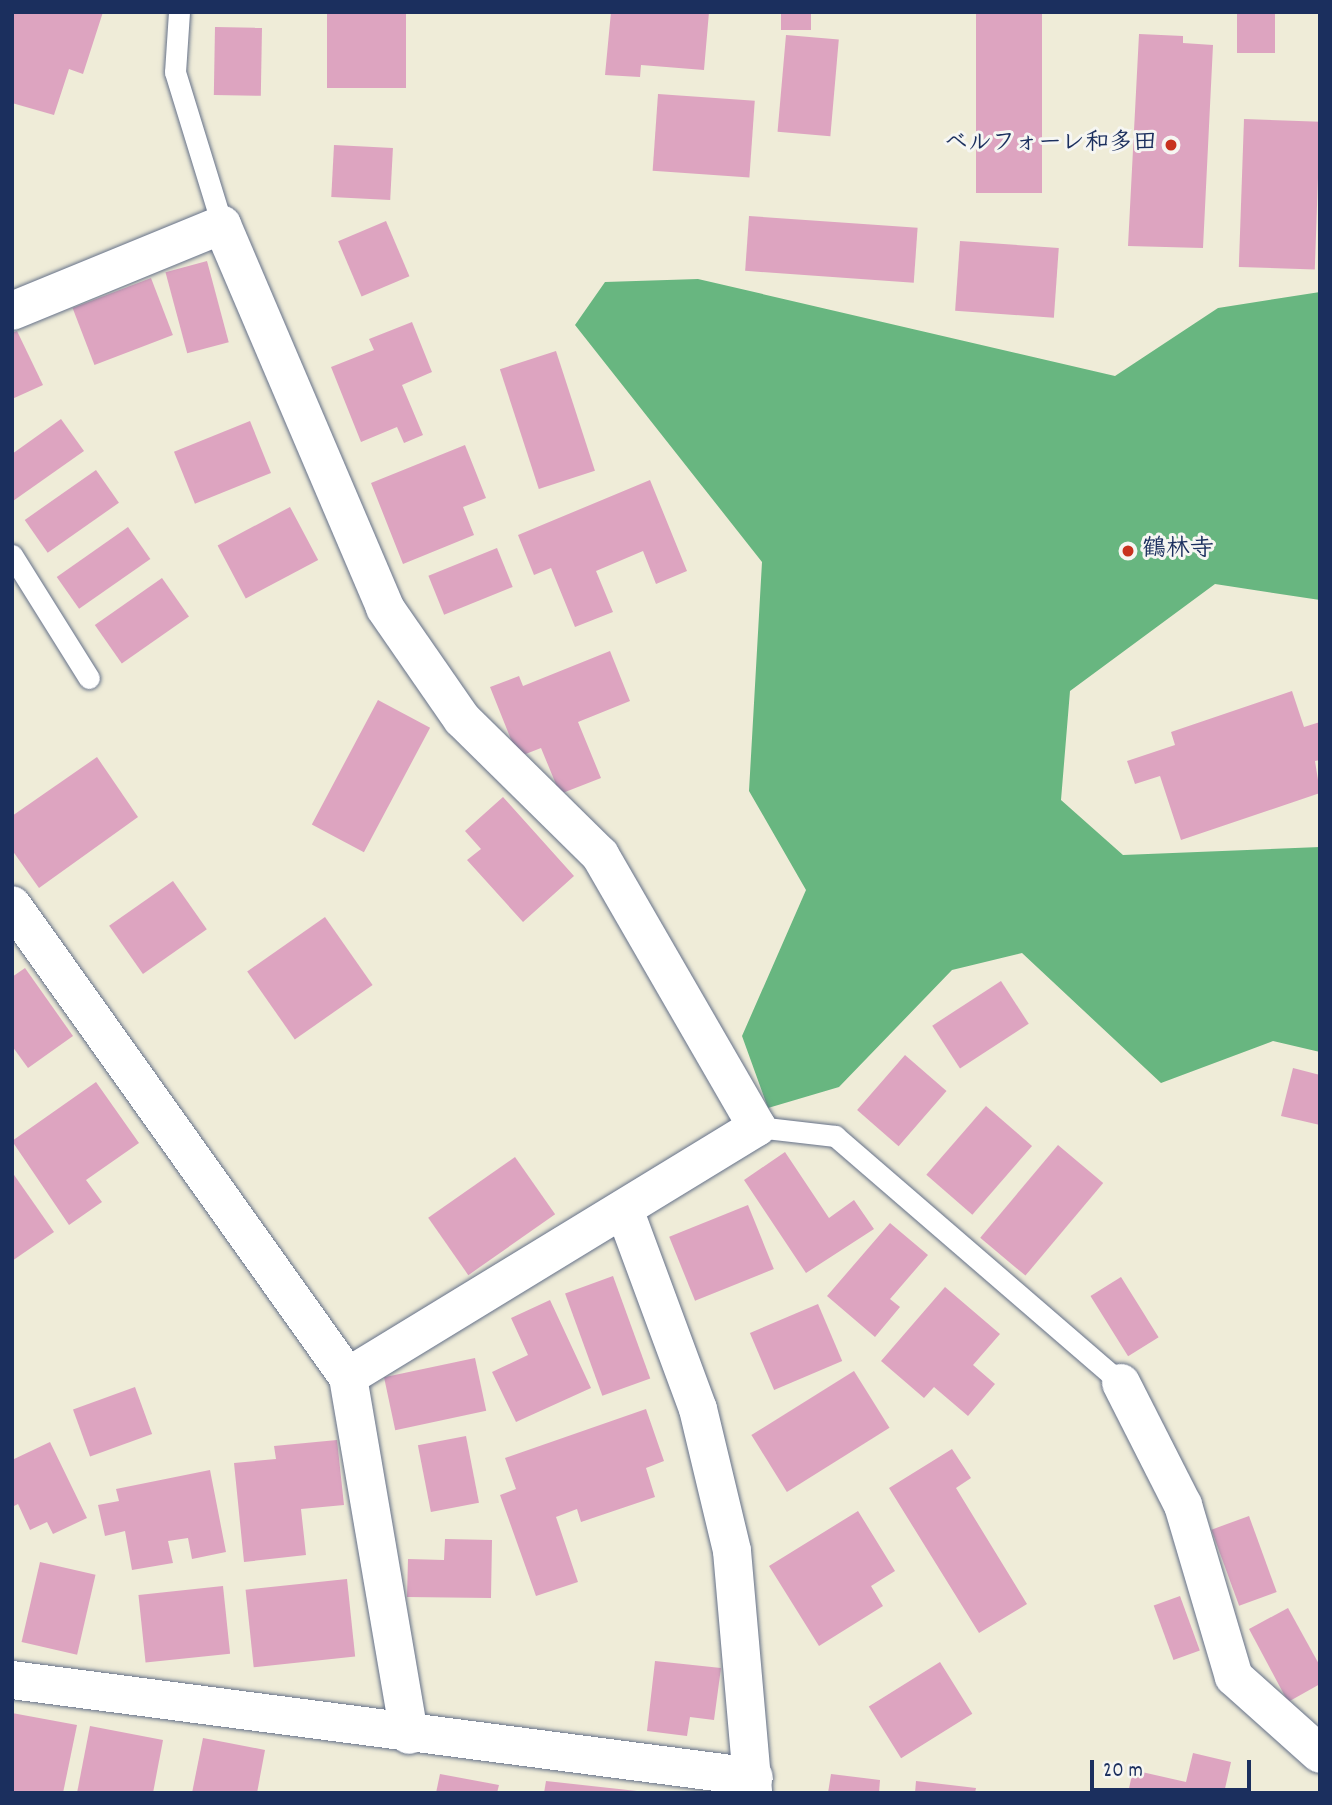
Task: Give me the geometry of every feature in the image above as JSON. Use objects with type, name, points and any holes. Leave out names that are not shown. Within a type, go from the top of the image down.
[{"type":"street","points":[[12,311],[222,225],[385,608],[462,719],[600,855],[757,1127],[348,1377]]},
{"type":"street","points":[[12,905],[348,1377],[409,1735]]},
{"type":"street","points":[[12,1679],[753,1785],[732,1551],[698,1409],[624,1209]]},
{"type":"street","points":[[1121,1383],[1182,1505],[1234,1677],[1320,1754]]},
{"type":"lane","points":[[179,12],[175,72],[222,225]]},
{"type":"lane","points":[[12,555],[89,678]]},
{"type":"lane","points":[[757,1127],[835,1136],[1121,1383]]},
{"type":"green space","points":[[698,279],[1115,376],[1218,308],[1320,292],[1320,600],[1215,584],[1070,691],[1061,800],[1123,855],[1320,847],[1320,1052],[1273,1041],[1161,1083],[1022,953],[952,970],[839,1087],[768,1108],[742,1036],[806,890],[749,791],[762,562],[575,325],[605,282]]},
{"type":"building","points":[[12,12],[103,12],[83,74],[69,69],[54,115],[12,103]]},
{"type":"building","points":[[327,12],[406,12],[406,88],[327,88]]},
{"type":"building","points":[[611,12],[709,12],[704,70],[641,65],[640,77],[605,75]]},
{"type":"building","points":[[781,12],[811,12],[811,30],[781,30]]},
{"type":"building","points":[[976,12],[1042,12],[1042,193],[976,193]]},
{"type":"building","points":[[1237,12],[1275,12],[1275,53],[1237,53]]},
{"type":"building","points":[[215,27],[262,28],[261,96],[214,95]]},
{"type":"building","name":"ベルフォーレ和多田","points":[[1139,34],[1183,36],[1183,43],[1213,45],[1203,248],[1128,246]]},
{"type":"building","points":[[786,35],[839,40],[830,136],[778,132]]},
{"type":"building","points":[[658,94],[755,101],[749,178],[653,171]]},
{"type":"building","points":[[1244,119],[1320,122],[1315,270],[1239,267]]},
{"type":"building","points":[[334,145],[393,148],[390,200],[331,197]]},
{"type":"building","points":[[749,216],[918,228],[914,283],[745,271]]},
{"type":"building","points":[[386,221],[409,276],[362,297],[338,241]]},
{"type":"building","points":[[960,241],[1059,248],[1054,318],[955,311]]},
{"type":"building","points":[[207,261],[229,342],[187,353],[165,272]]},
{"type":"building","points":[[151,278],[173,335],[94,365],[73,308]]},
{"type":"building","points":[[412,322],[432,372],[402,385],[423,435],[404,443],[397,427],[361,442],[331,367],[374,350],[369,339]]},
{"type":"building","points":[[17,331],[43,385],[12,399],[12,333]]},
{"type":"building","points":[[556,351],[595,471],[539,489],[500,369]]},
{"type":"building","points":[[61,419],[84,451],[13,501],[12,454]]},
{"type":"building","points":[[250,421],[271,473],[195,504],[174,452]]},
{"type":"building","points":[[465,445],[486,498],[463,507],[474,535],[403,564],[371,483]]},
{"type":"building","points":[[96,470],[119,503],[48,553],[25,520]]},
{"type":"building","points":[[650,480],[687,571],[656,584],[643,551],[596,571],[613,612],[575,627],[551,568],[534,575],[518,535]]},
{"type":"building","points":[[290,507],[318,560],[246,598],[218,545]]},
{"type":"building","points":[[128,527],[150,559],[79,609],[57,577]]},
{"type":"building","points":[[497,548],[513,587],[444,615],[428,576]]},
{"type":"building","points":[[162,578],[189,617],[122,664],[95,625]]},
{"type":"building","points":[[610,651],[630,701],[578,722],[601,778],[560,794],[541,748],[518,757],[490,687],[519,676],[523,686]]},
{"type":"building","points":[[1292,691],[1304,727],[1320,722],[1320,760],[1315,761],[1320,793],[1181,840],[1160,776],[1135,784],[1127,761],[1175,745],[1171,732]]},
{"type":"building","points":[[378,700],[430,728],[364,852],[312,824]]},
{"type":"building","points":[[97,757],[138,817],[39,888],[12,850],[12,816]]},
{"type":"building","points":[[503,797],[574,876],[523,922],[467,860],[481,849],[465,831]]},
{"type":"building","points":[[173,881],[207,929],[143,974],[109,926]]},
{"type":"building","points":[[325,917],[373,985],[295,1039],[247,971]]},
{"type":"building","points":[[25,968],[73,1036],[28,1068],[12,1046],[12,977]]},
{"type":"building","points":[[1001,981],[1029,1024],[960,1068],[932,1026]]},
{"type":"building","points":[[905,1055],[947,1091],[899,1146],[857,1110]]},
{"type":"building","points":[[1293,1068],[1320,1075],[1320,1125],[1281,1116]]},
{"type":"building","points":[[96,1082],[139,1143],[86,1180],[102,1202],[69,1225],[12,1141]]},
{"type":"building","points":[[986,1106],[1032,1146],[972,1215],[926,1175]]},
{"type":"building","points":[[1058,1145],[1103,1183],[1025,1276],[980,1238]]},
{"type":"building","points":[[785,1152],[829,1218],[854,1200],[874,1229],[806,1273],[744,1180]]},
{"type":"building","points":[[515,1157],[555,1214],[468,1275],[428,1218]]},
{"type":"building","points":[[12,1172],[54,1232],[12,1261]]},
{"type":"building","points":[[748,1205],[774,1269],[695,1301],[669,1237]]},
{"type":"building","points":[[890,1223],[928,1255],[890,1299],[900,1307],[875,1337],[827,1296]]},
{"type":"building","points":[[613,1276],[650,1378],[602,1396],[565,1293]]},
{"type":"building","points":[[1121,1277],[1159,1337],[1128,1356],[1090,1296]]},
{"type":"building","points":[[945,1287],[1000,1334],[973,1365],[995,1384],[968,1416],[934,1387],[924,1398],[881,1361]]},
{"type":"building","points":[[550,1300],[591,1388],[516,1422],[492,1372],[528,1355],[511,1318]]},
{"type":"building","points":[[818,1304],[842,1361],[774,1390],[750,1333]]},
{"type":"building","points":[[475,1358],[486,1411],[395,1430],[384,1377]]},
{"type":"building","points":[[854,1371],[890,1428],[787,1492],[751,1435]]},
{"type":"building","points":[[135,1387],[152,1434],[90,1457],[73,1410]]},
{"type":"building","points":[[646,1409],[664,1461],[646,1468],[655,1497],[581,1522],[577,1509],[556,1517],[578,1582],[536,1596],[500,1495],[516,1489],[505,1458]]},
{"type":"building","points":[[466,1436],[479,1503],[431,1512],[418,1445]]},
{"type":"building","points":[[337,1440],[344,1505],[301,1509],[306,1555],[244,1562],[234,1463],[276,1459],[274,1446]]},
{"type":"building","points":[[50,1442],[87,1518],[53,1534],[47,1522],[30,1530],[18,1504],[12,1507],[12,1460]]},
{"type":"building","points":[[952,1449],[971,1478],[956,1488],[1027,1604],[979,1633],[889,1488]]},
{"type":"building","points":[[210,1470],[226,1552],[192,1559],[188,1538],[168,1541],[173,1563],[132,1570],[125,1531],[105,1536],[98,1505],[119,1501],[116,1489]]},
{"type":"building","points":[[858,1511],[895,1571],[871,1586],[883,1606],[819,1646],[769,1566]]},
{"type":"building","points":[[1249,1516],[1277,1592],[1239,1606],[1211,1530]]},
{"type":"building","points":[[445,1539],[492,1540],[491,1598],[407,1597],[408,1559],[444,1560]]},
{"type":"building","points":[[40,1562],[96,1575],[77,1655],[22,1642]]},
{"type":"building","points":[[347,1579],[355,1657],[254,1667],[246,1590]]},
{"type":"building","points":[[223,1586],[230,1654],[146,1663],[138,1595]]},
{"type":"building","points":[[1180,1596],[1200,1651],[1174,1660],[1154,1606]]},
{"type":"building","points":[[1288,1608],[1320,1666],[1320,1684],[1288,1702],[1249,1629]]},
{"type":"building","points":[[655,1661],[721,1668],[714,1720],[690,1717],[687,1736],[647,1731]]},
{"type":"building","points":[[940,1662],[972,1714],[901,1758],[869,1707]]},
{"type":"building","points":[[12,1713],[77,1725],[63,1793],[12,1793]]},
{"type":"building","points":[[90,1726],[163,1740],[153,1793],[77,1793]]},
{"type":"building","points":[[203,1738],[265,1750],[257,1793],[192,1793]]},
{"type":"building","points":[[1193,1753],[1231,1762],[1224,1793],[1128,1793],[1133,1770],[1186,1782]]},
{"type":"building","points":[[440,1774],[499,1785],[497,1793],[436,1793]]},
{"type":"building","points":[[831,1774],[880,1780],[879,1793],[828,1793]]},
{"type":"building","points":[[546,1781],[637,1791],[544,1793]]},
{"type":"building","points":[[916,1781],[976,1788],[975,1793],[915,1793]]},
{"type":"place","name":"ベルフォーレ和多田","points":[[1171,145]]},
{"type":"place","name":"鶴林寺","points":[[1128,551]]}]
